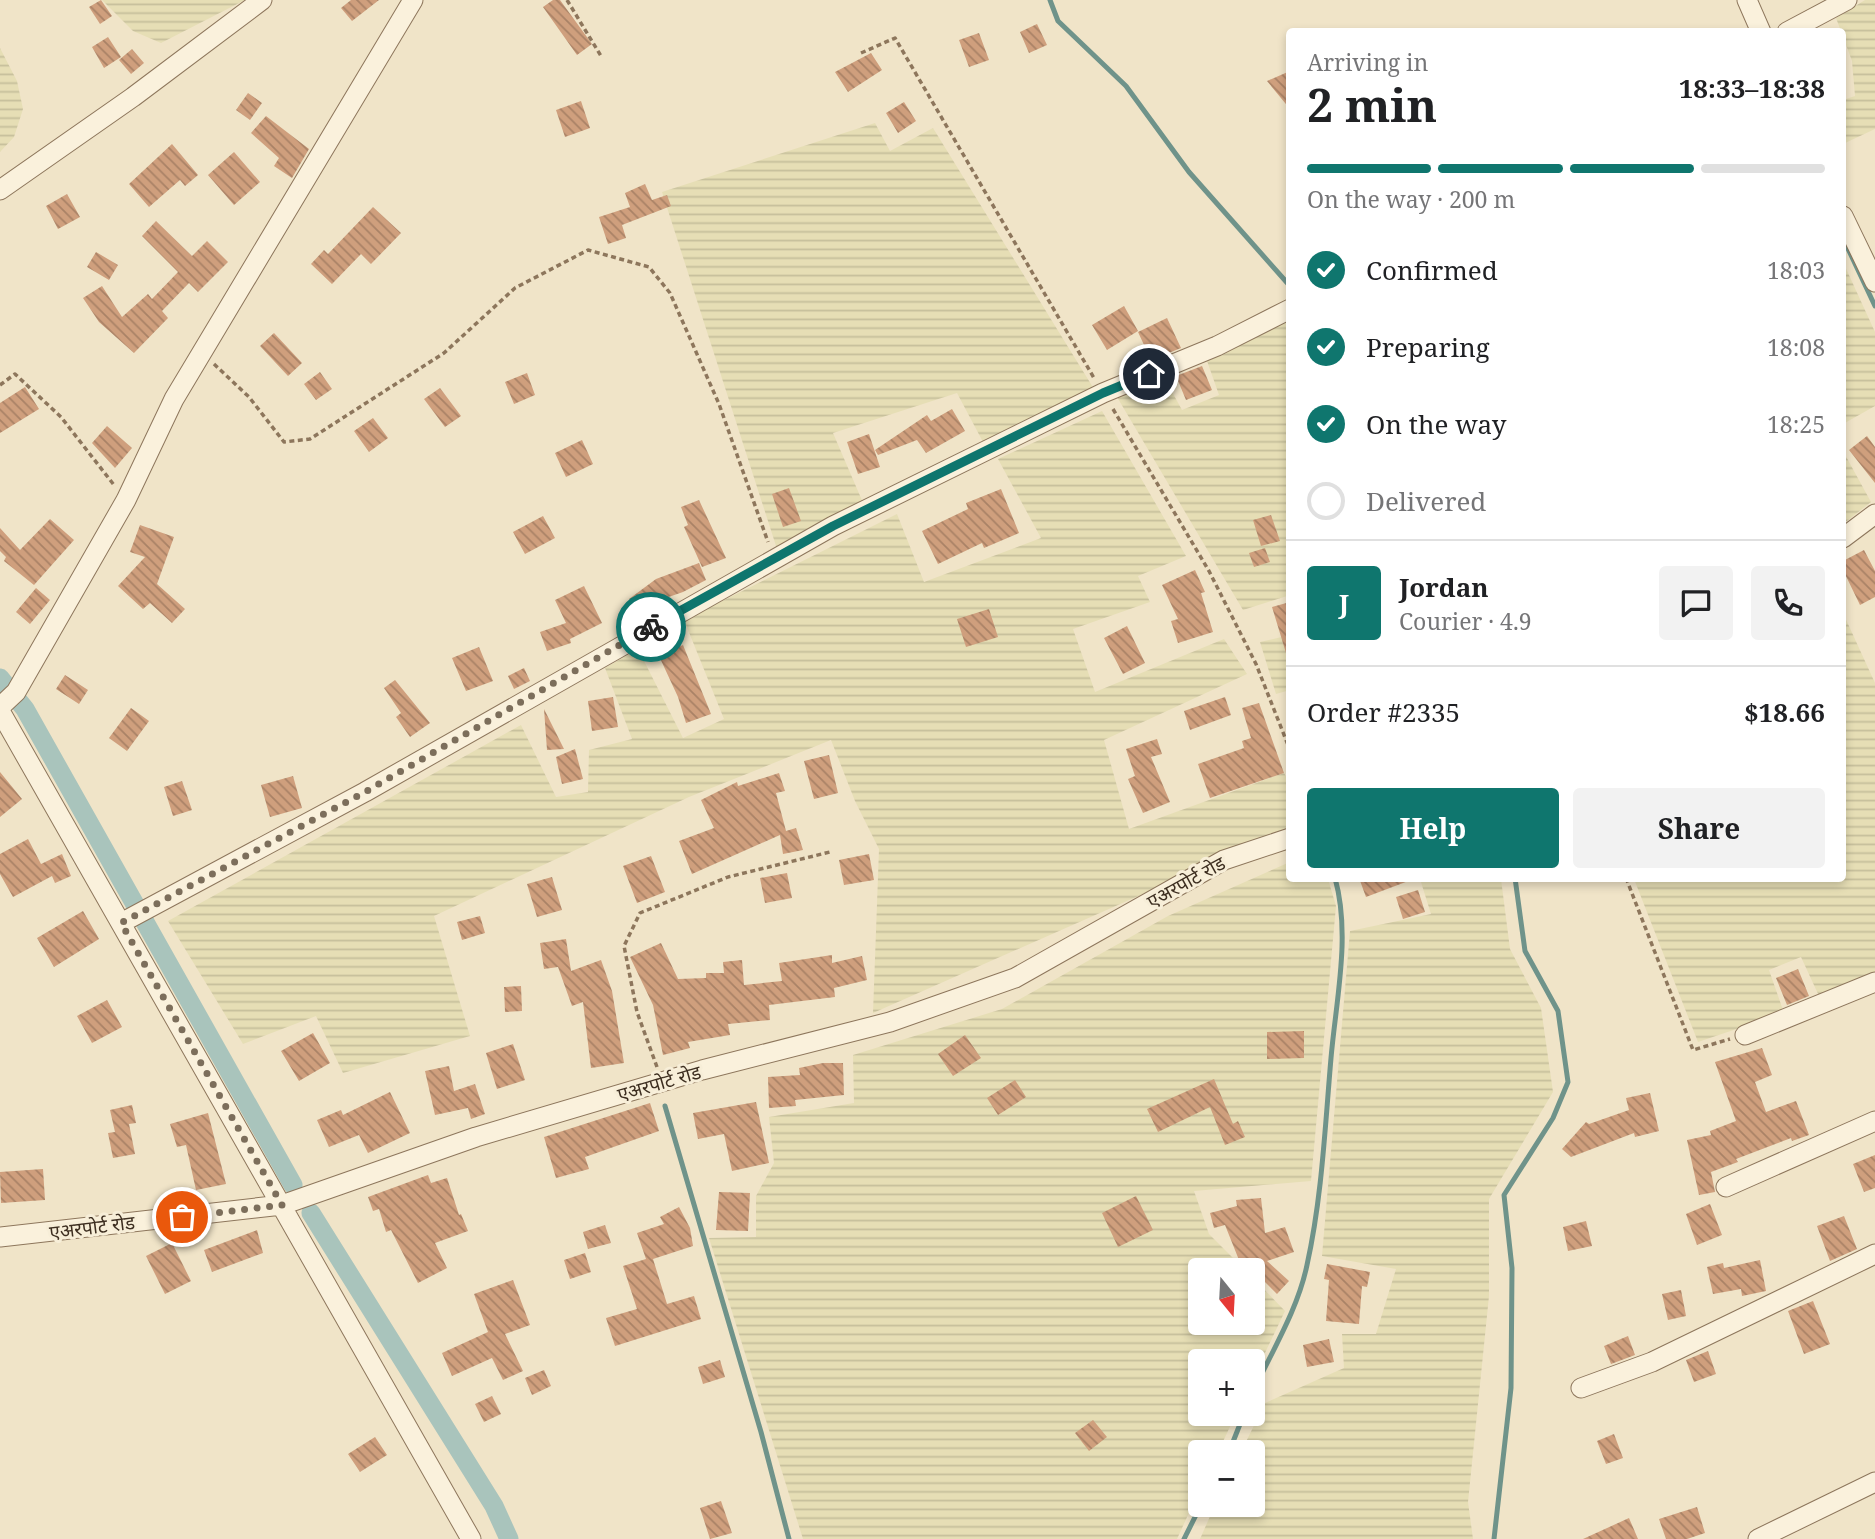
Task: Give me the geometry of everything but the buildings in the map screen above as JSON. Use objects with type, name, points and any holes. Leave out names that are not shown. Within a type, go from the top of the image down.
[{"type":"street","points":[[0,190],[133,97],[261,0]]},
{"type":"street","points":[[413,0],[174,399],[126,500],[5,703],[132,917],[282,1205],[471,1539]]},
{"type":"street","points":[[1747,0],[1758,28]]},
{"type":"street","points":[[1794,28],[1847,0]]},
{"type":"street","points":[[1846,222],[1875,282]]},
{"type":"street","points":[[132,917],[365,792],[774,558],[1103,393],[1217,346],[1286,311]]},
{"type":"street","points":[[1846,536],[1875,514]]},
{"type":"street","name":"एअरपोर्ट रोड","points":[[0,1237],[282,1205],[476,1137],[663,1082],[890,1022],[1015,978],[1224,860],[1286,839]]},
{"type":"street","points":[[1745,1035],[1875,982]]},
{"type":"street","points":[[1726,1187],[1875,1121]]},
{"type":"street","points":[[1581,1388],[1652,1362],[1875,1254]]},
{"type":"street","points":[[1758,1539],[1875,1482]]},
{"type":"path","points":[[568,0],[601,56]]},
{"type":"path","points":[[861,53],[895,38],[1209,571],[1255,664],[1286,740]]},
{"type":"path","points":[[203,353],[249,397],[284,442],[310,439],[444,353],[515,288],[588,250],[649,267],[670,293],[719,404],[774,558]]},
{"type":"path","points":[[0,385],[15,374],[61,417],[126,500]]},
{"type":"path","points":[[663,1082],[637,1012],[624,946],[640,913],[729,877],[830,852]]},
{"type":"path","points":[[1628,882],[1693,1050],[1745,1035]]},
{"type":"shaded area","points":[[102,0],[245,0],[161,43],[133,31]]},
{"type":"shaded area","points":[[1865,0],[1875,0],[1875,129],[1846,143],[1846,99],[1855,96],[1852,61],[1846,45],[1846,28],[1840,28],[1836,18]]},
{"type":"shaded area","points":[[0,48],[17,81],[23,109],[14,137],[0,152]]},
{"type":"shaded area","points":[[875,123],[890,151],[933,128],[1094,389],[983,442],[957,393],[833,433],[864,505],[777,549],[662,192]]},
{"type":"shaded area","points":[[1846,269],[1875,332],[1875,406],[1846,422]]},
{"type":"shaded area","points":[[1286,322],[1286,596],[1243,610],[1117,397],[1165,379],[1182,410],[1219,395],[1206,358]]},
{"type":"shaded area","points":[[1102,411],[1186,556],[1138,576],[1150,602],[1073,629],[1095,692],[1224,639],[1247,674],[1104,740],[1129,829],[1284,773],[1286,831],[873,1013],[879,849],[855,801],[831,740],[689,797],[434,916],[470,1036],[343,1073],[316,1016],[243,1044],[168,921],[521,725],[556,797],[588,792],[589,750],[632,739],[605,668],[638,649],[683,738],[724,719],[684,620],[897,514],[924,582],[1041,538],[998,459]]},
{"type":"shaded area","points":[[1846,456],[1871,502],[1846,522]]},
{"type":"shaded area","points":[[1846,620],[1875,683],[1875,978],[1819,996],[1801,957],[1769,970],[1784,1013],[1698,1042],[1635,882],[1846,882]]},
{"type":"shaded area","points":[[1286,636],[1286,691],[1276,694],[1260,642]]},
{"type":"shaded area","points":[[1286,864],[1286,882],[1329,882],[1336,906],[1311,1181],[1194,1191],[1209,1234],[1233,1258],[1188,1258],[1188,1335],[1265,1335],[1265,1290],[1285,1311],[1265,1353],[1265,1349],[1188,1349],[1188,1426],[1230,1426],[1224,1440],[1188,1440],[1188,1515],[1177,1539],[803,1539],[709,1238],[756,1237],[756,1196],[774,1163],[769,1117],[854,1103],[853,1055],[1002,1009],[1168,916]]},
{"type":"shaded area","points":[[1421,882],[1501,882],[1510,949],[1541,1008],[1553,1092],[1489,1199],[1489,1296],[1468,1502],[1473,1539],[1200,1539],[1210,1517],[1265,1517],[1265,1440],[1247,1440],[1254,1426],[1265,1426],[1265,1403],[1344,1368],[1342,1334],[1376,1334],[1396,1269],[1322,1256],[1350,931],[1431,914]]},
{"type":"waterway","points":[[1050,0],[1058,21],[1126,86],[1189,172],[1286,281]]},
{"type":"waterway","points":[[1846,244],[1875,306]]},
{"type":"waterway","points":[[0,678],[25,709],[293,1185]]},
{"type":"waterway","points":[[1265,1368],[1284,1330],[1303,1281],[1316,1214],[1341,968],[1342,922],[1336,882]]},
{"type":"waterway","points":[[1494,1539],[1511,1388],[1512,1268],[1504,1195],[1553,1118],[1568,1082],[1558,1011],[1525,951],[1516,882]]},
{"type":"waterway","points":[[665,1106],[761,1432],[789,1539]]},
{"type":"waterway","points":[[311,1213],[494,1506],[509,1539]]},
{"type":"waterway","points":[[1234,1440],[1239,1426]]},
{"type":"waterway","points":[[1184,1539],[1195,1517]]},
{"type":"way so far","points":[[182,1217],[282,1205],[121,923],[365,792],[651,627]]},
{"type":"route","points":[[651,627],[833,526],[1103,393],[1149,374]]}]
